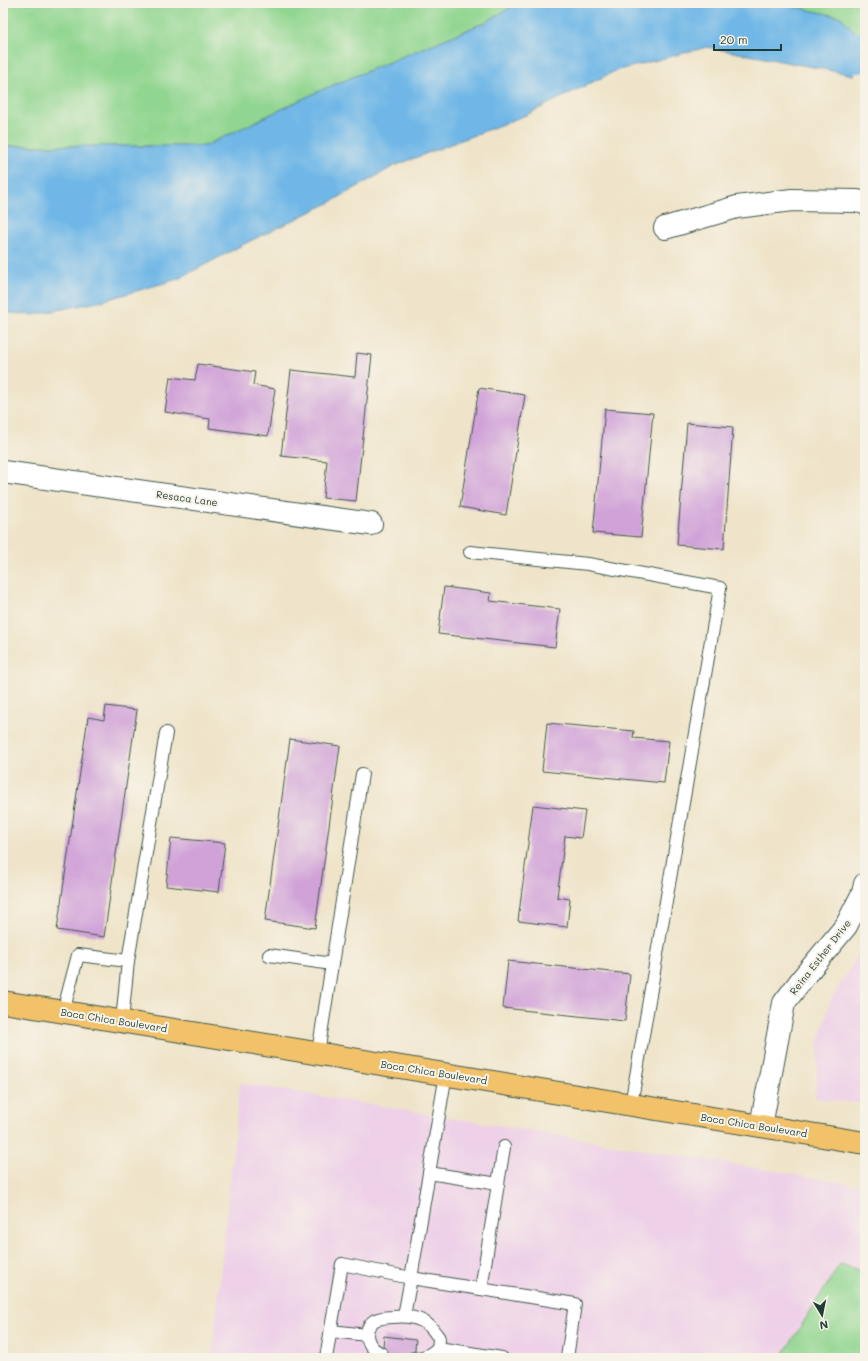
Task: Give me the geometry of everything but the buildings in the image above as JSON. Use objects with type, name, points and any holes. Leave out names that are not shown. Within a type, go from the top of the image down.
[{"type":"main road","name":"Boca Chica Boulevard","points":[[3,1002],[865,1143]]},
{"type":"street","points":[[665,228],[737,207],[792,200],[858,201],[865,203]]},
{"type":"street","name":"Resaca Lane","points":[[3,472],[371,524]]},
{"type":"street","name":"Reina Esther Drive","points":[[761,1126],[784,1003],[846,926],[863,893],[865,884]]},
{"type":"lane","points":[[470,552],[588,564],[720,588],[631,1104]]},
{"type":"lane","points":[[122,1021],[128,961],[166,733]]},
{"type":"lane","points":[[318,1053],[362,774]]},
{"type":"lane","points":[[269,955],[332,964]]},
{"type":"lane","points":[[62,1012],[78,956],[128,961]]},
{"type":"lane","points":[[404,1316],[446,1074]]},
{"type":"lane","points":[[481,1289],[504,1147]]},
{"type":"lane","points":[[429,1173],[498,1184]]},
{"type":"lane","points":[[326,1358],[342,1264],[411,1278],[575,1304],[567,1358]]},
{"type":"lane","points":[[382,1354],[372,1348],[367,1338],[369,1324],[376,1320],[389,1317],[404,1316],[418,1319],[432,1327],[439,1338],[438,1348],[430,1355],[422,1358],[414,1358]]},
{"type":"lane","points":[[331,1331],[367,1335]]},
{"type":"lane","points":[[438,1348],[502,1358]]},
{"type":"shaded area","points":[[859,955],[865,957],[865,1104],[815,1098],[819,1042],[831,999]]},
{"type":"shaded area","points":[[240,1083],[865,1186],[865,1358],[212,1358]]},
{"type":"green space","points":[[3,3],[518,3],[486,22],[319,91],[205,146],[3,146]]},
{"type":"green space","points":[[777,3],[865,3],[865,34],[858,35],[841,17]]},
{"type":"green space","points":[[840,1264],[865,1272],[865,1358],[781,1358]]},
{"type":"water","points":[[518,3],[777,3],[841,17],[858,35],[854,75],[707,47],[615,71],[526,115],[394,166],[329,203],[248,242],[178,279],[98,302],[32,315],[3,312],[3,146],[205,146],[319,91],[486,22]]},
{"type":"waterway","points":[[802,42],[857,53],[865,51]]}]
